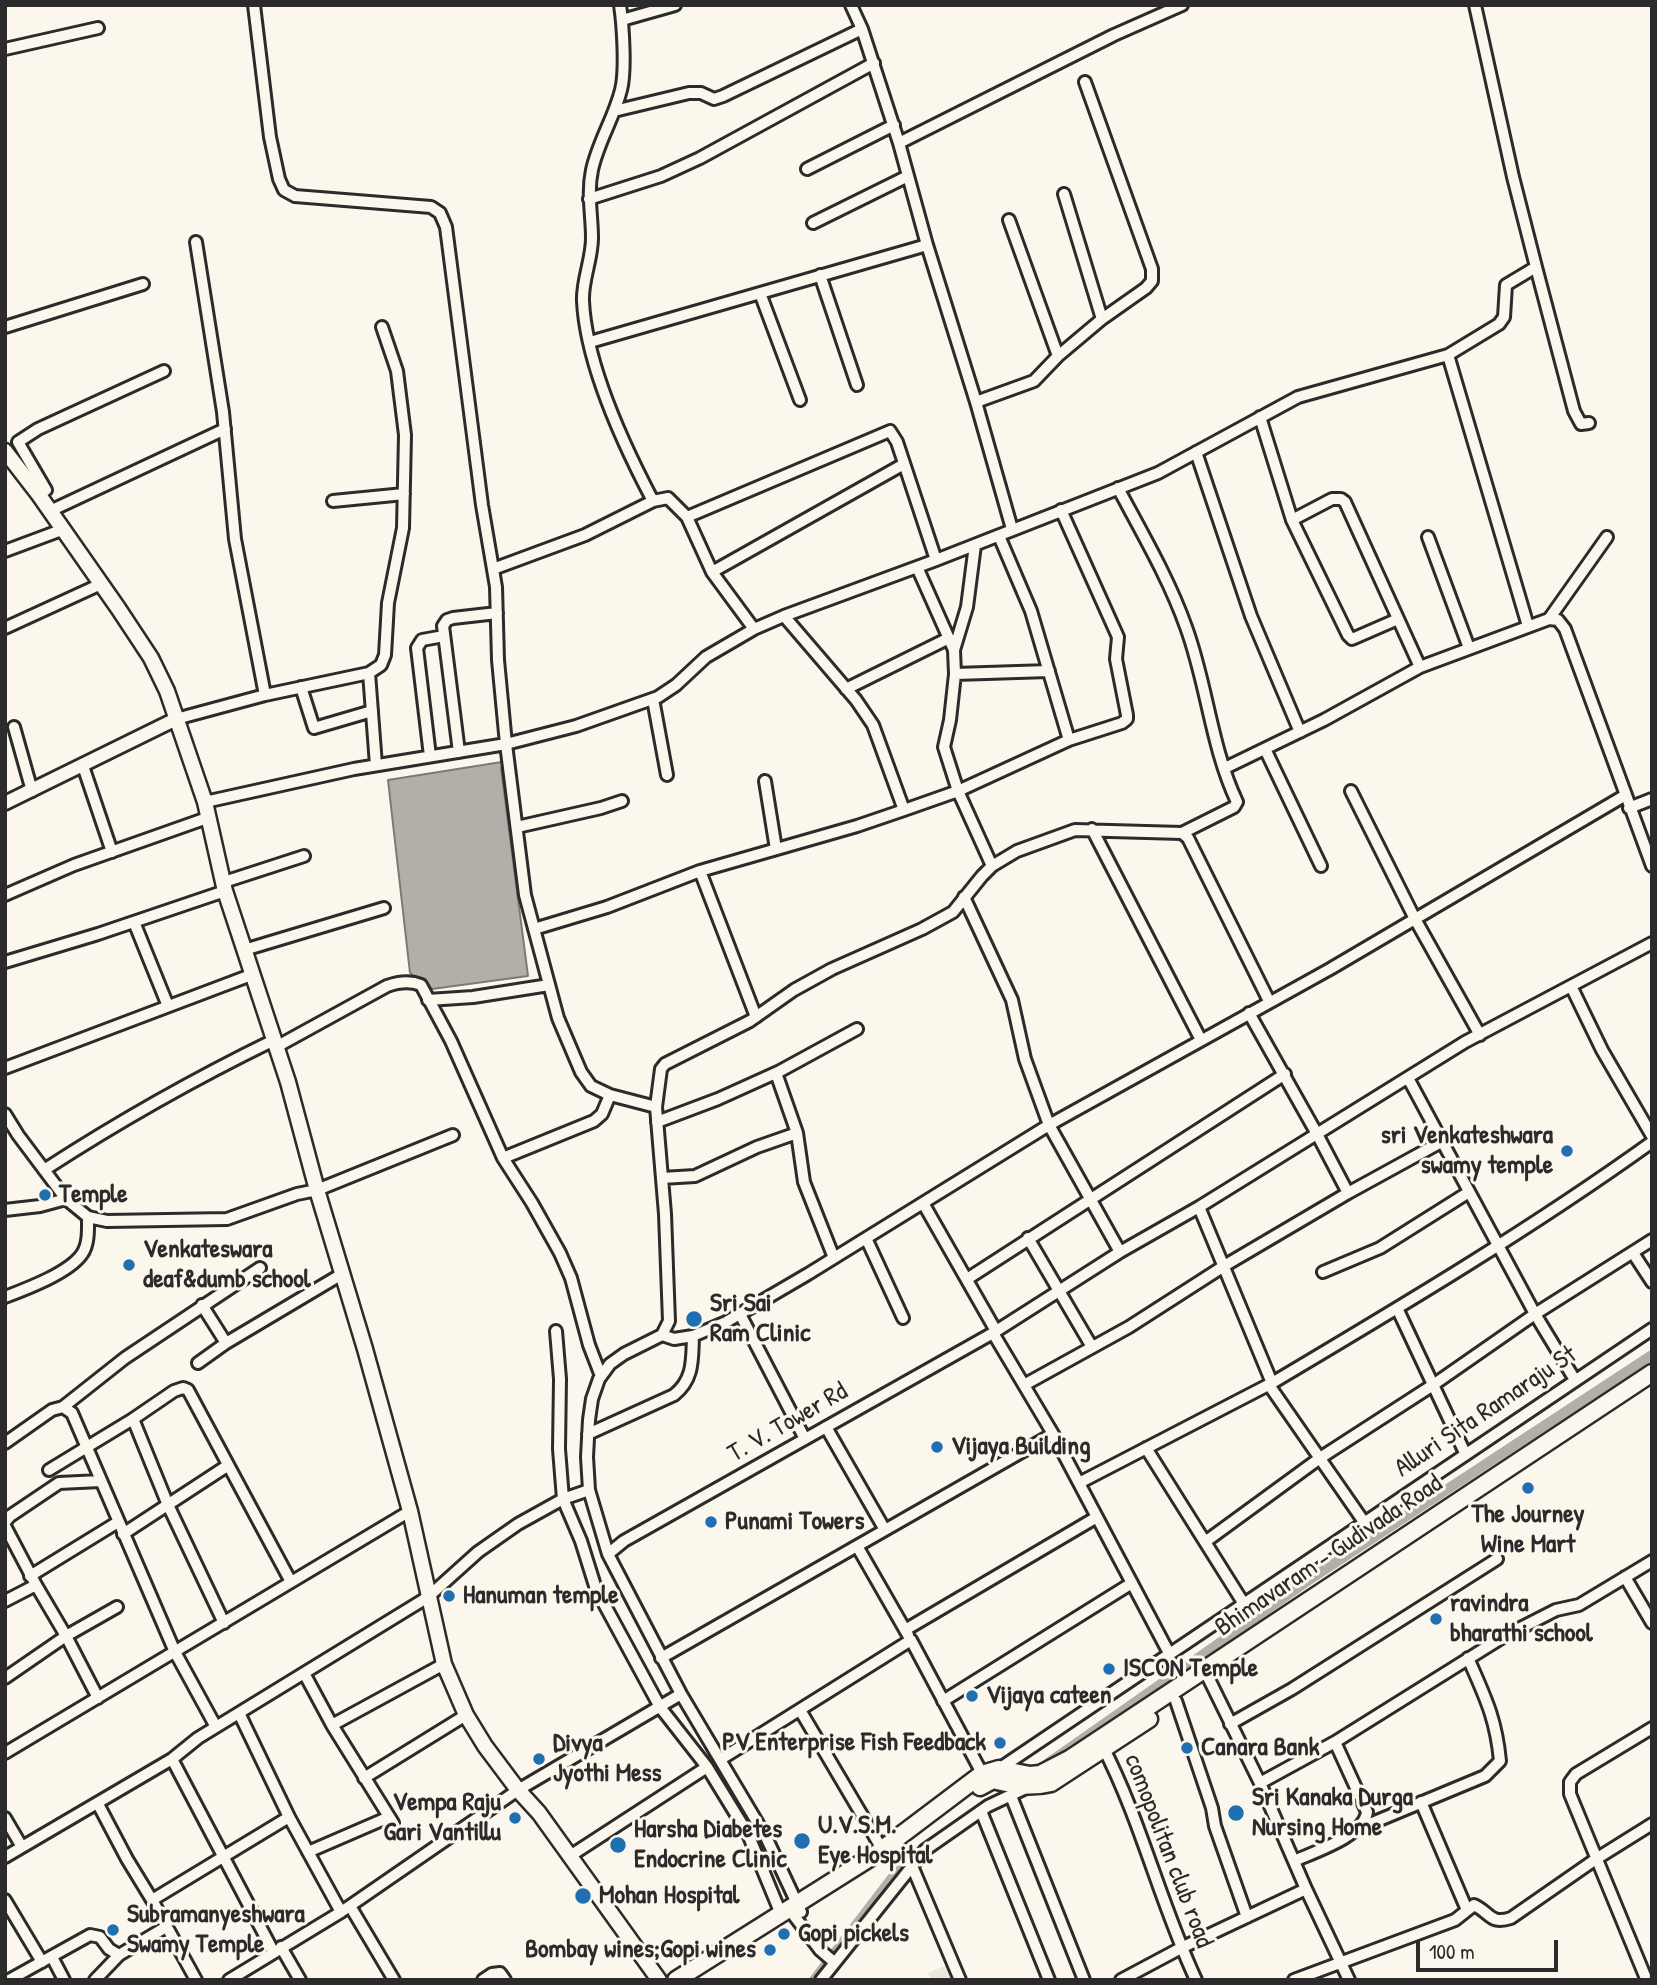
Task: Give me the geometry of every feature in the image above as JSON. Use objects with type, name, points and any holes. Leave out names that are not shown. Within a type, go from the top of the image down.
[{"type":"main road","points":[[5,451],[64,529],[151,658],[167,691],[205,802],[225,886],[275,1044],[410,1511],[444,1664],[466,1715],[485,1746],[539,1813],[659,1980]]},
{"type":"main road","name":"Bhimavaram - Gudivada Road","points":[[1030,1783],[1062,1777],[1101,1744],[1171,1693],[1207,1673],[1652,1373]]},
{"type":"main road","name":"Bhimavaram - Gudivada Road","points":[[1439,1518],[1652,1384]]},
{"type":"main road","name":"Bhimavaram - Gudivada Road","points":[[1101,1744],[1176,1701],[1207,1673]]},
{"type":"main road","points":[[684,1979],[894,1850],[994,1775],[1030,1783]]},
{"type":"street","points":[[254,5],[270,137],[284,190],[295,196],[431,207],[440,213],[446,227],[482,505],[493,569],[506,744],[526,895],[534,929],[558,1018],[581,1072],[591,1086],[610,1095],[656,1107]]},
{"type":"street","points":[[620,5],[622,87],[594,158],[589,184],[592,239],[582,293],[590,342],[605,396],[653,500]]},
{"type":"street","points":[[622,20],[675,5]]},
{"type":"street","points":[[851,5],[862,29],[900,143],[927,245],[1012,529]]},
{"type":"street","points":[[900,143],[1102,41],[1182,5]]},
{"type":"street","points":[[1475,5],[1513,177],[1574,411],[1581,424],[1589,423]]},
{"type":"street","points":[[5,49],[98,28]]},
{"type":"street","points":[[614,111],[689,93],[701,93],[714,99],[862,29]]},
{"type":"street","points":[[589,200],[661,176],[700,159],[874,63]]},
{"type":"street","points":[[976,402],[1034,381],[1058,356],[1152,281],[1152,270],[1085,82]]},
{"type":"street","points":[[807,169],[894,125]]},
{"type":"street","points":[[813,223],[908,176]]},
{"type":"street","points":[[1064,194],[1102,319]]},
{"type":"street","points":[[1009,220],[1058,356]]},
{"type":"street","points":[[196,243],[225,429],[235,539],[265,695]]},
{"type":"street","points":[[590,342],[927,245]]},
{"type":"street","points":[[205,802],[376,765],[506,744],[576,726],[653,699],[676,685],[706,657],[754,629],[784,616],[1158,473],[1298,397],[1448,355],[1499,324],[1504,317],[1506,285],[1536,267]]},
{"type":"street","points":[[820,275],[857,385]]},
{"type":"street","points":[[5,327],[143,284]]},
{"type":"street","points":[[760,293],[800,400]]},
{"type":"street","points":[[5,803],[176,719],[265,695],[369,673],[382,665],[388,603],[403,528],[405,435],[397,371],[382,327]]},
{"type":"street","points":[[1448,355],[1528,626]]},
{"type":"street","points":[[39,495],[46,490],[18,442],[38,429],[164,371]]},
{"type":"street","points":[[1260,417],[1292,520],[1313,568],[1352,639],[1398,619]]},
{"type":"street","points":[[50,511],[225,429]]},
{"type":"street","points":[[687,516],[890,432],[897,442],[936,560]]},
{"type":"street","points":[[1196,452],[1251,616],[1300,732]]},
{"type":"street","points":[[712,572],[904,464]]},
{"type":"street","points":[[793,1911],[766,1837],[660,1658],[608,1554],[589,1490],[588,1434],[592,1399],[601,1376],[610,1364],[624,1354],[662,1335],[669,1321],[670,1296],[656,1107],[661,1069],[665,1064],[757,1017],[794,990],[832,969],[922,929],[953,912],[992,866],[1017,851],[1075,830],[1182,833],[1234,807],[1237,802],[1207,709],[1187,629],[1170,589],[1118,488]]},
{"type":"street","points":[[333,500],[404,494]]},
{"type":"street","points":[[493,569],[584,535],[653,500],[668,498],[687,516],[712,572],[754,629]]},
{"type":"street","points":[[1292,520],[1332,499],[1345,502],[1420,667]]},
{"type":"street","points":[[534,929],[607,907],[700,871],[904,810],[958,791],[1069,740],[1122,723],[1127,715],[1116,659],[1118,637],[1060,510]]},
{"type":"street","points":[[5,551],[64,529]]},
{"type":"street","points":[[999,536],[1031,611],[1069,740]]},
{"type":"street","points":[[1428,537],[1468,648]]},
{"type":"street","points":[[1549,619],[1607,537]]},
{"type":"street","points":[[954,650],[967,607],[975,545]]},
{"type":"street","points":[[917,567],[954,650],[956,674],[944,747],[958,791],[992,866]]},
{"type":"street","points":[[5,628],[101,584]]},
{"type":"street","points":[[459,752],[443,626],[447,620],[497,614]]},
{"type":"street","points":[[784,616],[873,725],[904,810]]},
{"type":"street","points":[[1225,768],[1300,732],[1420,667],[1528,626],[1549,619],[1558,621],[1565,629],[1624,796],[1652,866]]},
{"type":"street","points":[[430,756],[417,648],[422,640],[444,636]]},
{"type":"street","points":[[846,689],[950,638]]},
{"type":"street","points":[[956,674],[1049,671]]},
{"type":"street","points":[[369,673],[376,765]]},
{"type":"street","points":[[300,687],[314,728],[372,711]]},
{"type":"street","points":[[653,699],[667,775]]},
{"type":"street","points":[[14,727],[32,791]]},
{"type":"street","points":[[1265,749],[1321,866]]},
{"type":"street","points":[[83,766],[112,852]]},
{"type":"street","points":[[765,781],[776,849]]},
{"type":"street","points":[[1351,791],[1415,919],[1480,1034]]},
{"type":"street","points":[[662,1335],[674,1339],[693,1336],[740,1314],[1049,1125],[1331,969],[1624,796]]},
{"type":"street","points":[[1629,808],[1652,799]]},
{"type":"street","points":[[517,827],[622,801]]},
{"type":"street","points":[[5,895],[207,818]]},
{"type":"street","points":[[1092,829],[1201,1040]]},
{"type":"street","points":[[1182,833],[1188,838],[1269,1001]]},
{"type":"street","points":[[5,962],[134,922],[304,856]]},
{"type":"street","points":[[700,871],[757,1017]]},
{"type":"street","points":[[964,897],[1012,1000],[1025,1059],[1049,1125],[1120,1252]]},
{"type":"street","points":[[244,950],[384,908]]},
{"type":"street","points":[[134,922],[168,1006]]},
{"type":"street","name":"T. V. Tower Rd","points":[[608,1554],[624,1541],[994,1332],[1120,1252],[1199,1207],[1480,1034],[1652,943]]},
{"type":"street","points":[[5,1068],[251,975]]},
{"type":"street","points":[[44,1170],[111,1126],[202,1075],[275,1044],[387,986],[399,982],[414,982],[421,985],[451,1041],[503,1158],[560,1253],[571,1278],[589,1345],[601,1376]]},
{"type":"street","points":[[428,1000],[472,997],[549,985]]},
{"type":"street","points":[[1571,986],[1602,1050],[1652,1136]]},
{"type":"street","points":[[1249,1013],[1348,1193]]},
{"type":"street","points":[[657,1122],[776,1073],[857,1029]]},
{"type":"street","points":[[776,1073],[797,1133],[804,1182],[834,1258]]},
{"type":"street","points":[[967,1279],[1284,1074]]},
{"type":"street","points":[[1408,1078],[1535,1314],[1575,1380]]},
{"type":"street","points":[[503,1158],[594,1121],[602,1114],[610,1095]]},
{"type":"street","points":[[5,1114],[66,1199],[88,1217],[107,1221],[227,1219],[297,1194],[317,1190],[453,1135]]},
{"type":"street","points":[[662,1178],[695,1176],[757,1147],[797,1133]]},
{"type":"street","points":[[1024,1385],[1129,1327],[1224,1266],[1348,1193],[1441,1142]]},
{"type":"street","points":[[1079,1483],[1271,1384],[1397,1308],[1652,1142]]},
{"type":"street","points":[[1323,1272],[1380,1248],[1469,1192]]},
{"type":"street","points":[[5,1210],[40,1206],[66,1199]]},
{"type":"street","points":[[923,1203],[1053,1434],[1170,1655]]},
{"type":"street","points":[[1199,1207],[1271,1384],[1364,1522]]},
{"type":"street","points":[[5,1297],[66,1268],[82,1254],[88,1237],[88,1217]]},
{"type":"street","points":[[866,1238],[903,1318]]},
{"type":"street","points":[[1028,1238],[1061,1289],[1092,1347]]},
{"type":"street","points":[[1205,1542],[1320,1458],[1433,1385],[1535,1314],[1652,1240]]},
{"type":"street","points":[[1633,1253],[1652,1282]]},
{"type":"street","points":[[5,1443],[52,1410],[63,1407],[125,1358],[260,1268]]},
{"type":"street","points":[[198,1363],[226,1343],[342,1274]]},
{"type":"street","points":[[202,1305],[226,1343]]},
{"type":"street","points":[[1397,1308],[1465,1453]]},
{"type":"street","points":[[740,1314],[805,1439]]},
{"type":"street","name":"Alluri Sita Ramaraju St","points":[[994,1775],[1465,1453],[1652,1329]]},
{"type":"street","points":[[556,1331],[563,1499],[581,1541],[596,1589],[660,1707],[707,1767],[793,1911],[820,1950],[834,1962]]},
{"type":"street","points":[[588,1434],[674,1395],[685,1386],[691,1373],[693,1336]]},
{"type":"street","points":[[49,1470],[174,1391],[183,1388],[188,1390],[291,1583]]},
{"type":"street","points":[[63,1407],[72,1413],[175,1652],[216,1727]]},
{"type":"street","points":[[133,1419],[168,1505],[224,1623]]},
{"type":"street","points":[[826,1427],[885,1530]]},
{"type":"street","points":[[660,1658],[1053,1434]]},
{"type":"street","points":[[1146,1448],[1244,1604]]},
{"type":"street","points":[[123,1534],[227,1466]]},
{"type":"street","points":[[98,1698],[66,1636],[33,1581],[5,1524],[10,1516],[59,1483],[100,1481]]},
{"type":"street","points":[[5,1857],[172,1759],[216,1727],[428,1597],[478,1552],[517,1524],[563,1499],[589,1490]]},
{"type":"street","points":[[5,1753],[410,1511]]},
{"type":"street","points":[[721,1759],[800,1710],[908,1635],[1097,1517]]},
{"type":"street","points":[[5,1601],[118,1522]]},
{"type":"street","points":[[857,1546],[943,1701],[994,1775]]},
{"type":"street","points":[[1230,1724],[1292,1689],[1497,1559]]},
{"type":"street","points":[[1260,1783],[1335,1742],[1503,1637],[1556,1610],[1579,1605],[1652,1561]]},
{"type":"street","points":[[1625,1577],[1652,1623]]},
{"type":"street","points":[[943,1701],[1132,1583]]},
{"type":"street","points":[[5,1678],[66,1636],[117,1606]]},
{"type":"street","points":[[1294,1861],[1360,1828],[1485,1776],[1500,1761],[1497,1730],[1468,1658]]},
{"type":"street","points":[[332,1725],[444,1664]]},
{"type":"street","points":[[304,1673],[332,1725],[391,1820],[308,1852]]},
{"type":"street","points":[[1207,1673],[1349,1980]]},
{"type":"street","points":[[229,1980],[345,1909],[518,1790],[681,1694]]},
{"type":"street","points":[[1176,1701],[1247,1917]]},
{"type":"street","points":[[800,1710],[894,1850],[910,1865],[960,1980]]},
{"type":"street","points":[[239,1713],[308,1852],[394,1980]]},
{"type":"street","points":[[364,1778],[466,1715]]},
{"type":"street","points":[[1645,1976],[1570,1794],[1570,1782],[1577,1774],[1652,1728]]},
{"type":"street","points":[[1335,1742],[1367,1812],[1360,1828]]},
{"type":"street","name":"comopolitan club road","points":[[1101,1744],[1140,1833],[1181,1948],[1196,1980]]},
{"type":"street","points":[[172,1759],[223,1858],[277,1949],[300,1980]]},
{"type":"street","points":[[570,1856],[707,1767]]},
{"type":"street","points":[[822,1979],[910,1865],[925,1850],[981,1811],[1030,1783],[1084,1980]]},
{"type":"street","points":[[1421,1802],[1466,1909]]},
{"type":"street","points":[[97,1804],[196,1980]]},
{"type":"street","points":[[981,1811],[1049,1980]]},
{"type":"street","points":[[152,1900],[289,1817]]},
{"type":"street","points":[[5,1818],[22,1847]]},
{"type":"street","points":[[1294,1980],[1455,1920],[1474,1905],[1493,1920],[1500,1922],[1511,1918],[1652,1824]]},
{"type":"street","points":[[1121,1980],[1181,1948],[1306,1889]]},
{"type":"street","points":[[5,1900],[64,1980]]},
{"type":"street","points":[[95,1980],[119,1955],[166,1927]]},
{"type":"street","points":[[9,1980],[90,1935],[100,1937],[109,1949],[119,1955]]},
{"type":"street","points":[[483,1980],[492,1974],[500,1973],[505,1980]]},
{"type":"shaded area","points":[[508,761],[501,768],[528,976],[432,989],[410,973],[388,780]]},
{"type":"shaded area","points":[[951,1963],[958,1980],[931,1980],[928,1973]]},
{"type":"waterway","points":[[1048,1763],[1312,1578],[1652,1355]]},
{"type":"waterway","points":[[814,1980],[895,1874],[923,1849]]},
{"type":"place","name":"sri Venkateshwara swamy temple","points":[[1567,1151]]},
{"type":"place","name":"Temple","points":[[45,1195]]},
{"type":"place","name":"Venkateswara deaf&dumb school","points":[[129,1265]]},
{"type":"place","name":"Sri Sai Ram Clinic","points":[[694,1319]]},
{"type":"place","name":"Vijaya Building","points":[[937,1447]]},
{"type":"place","name":"The Journey Wine Mart","points":[[1528,1488]]},
{"type":"place","name":"Punami Towers","points":[[711,1522]]},
{"type":"place","name":"Hanuman temple","points":[[449,1596]]},
{"type":"place","name":"ravindra bharathi school","points":[[1436,1619]]},
{"type":"place","name":"ISCON Temple","points":[[1109,1669]]},
{"type":"place","name":"Vijaya cateen","points":[[972,1696]]},
{"type":"place","name":"PV Enterprise Fish Feedback","points":[[1000,1743]]},
{"type":"place","name":"Canara Bank","points":[[1187,1748]]},
{"type":"place","name":"Divya Jyothi Mess","points":[[539,1759]]},
{"type":"place","name":"Sri Kanaka Durga Nursing Home","points":[[1236,1813]]},
{"type":"place","name":"Vempa Raju Gari Vantillu","points":[[515,1818]]},
{"type":"place","name":"U.V.S.M. Eye Hospital","points":[[802,1841]]},
{"type":"place","name":"Harsha Diabetes Endocrine Clinic","points":[[618,1845]]},
{"type":"place","name":"Mohan Hospital","points":[[583,1896]]},
{"type":"place","name":"Subramanyeshwara Swamy Temple","points":[[113,1930]]},
{"type":"place","name":"Gopi pickels","points":[[784,1934]]},
{"type":"place","name":"Bombay wines;Gopi wines","points":[[770,1950]]}]
